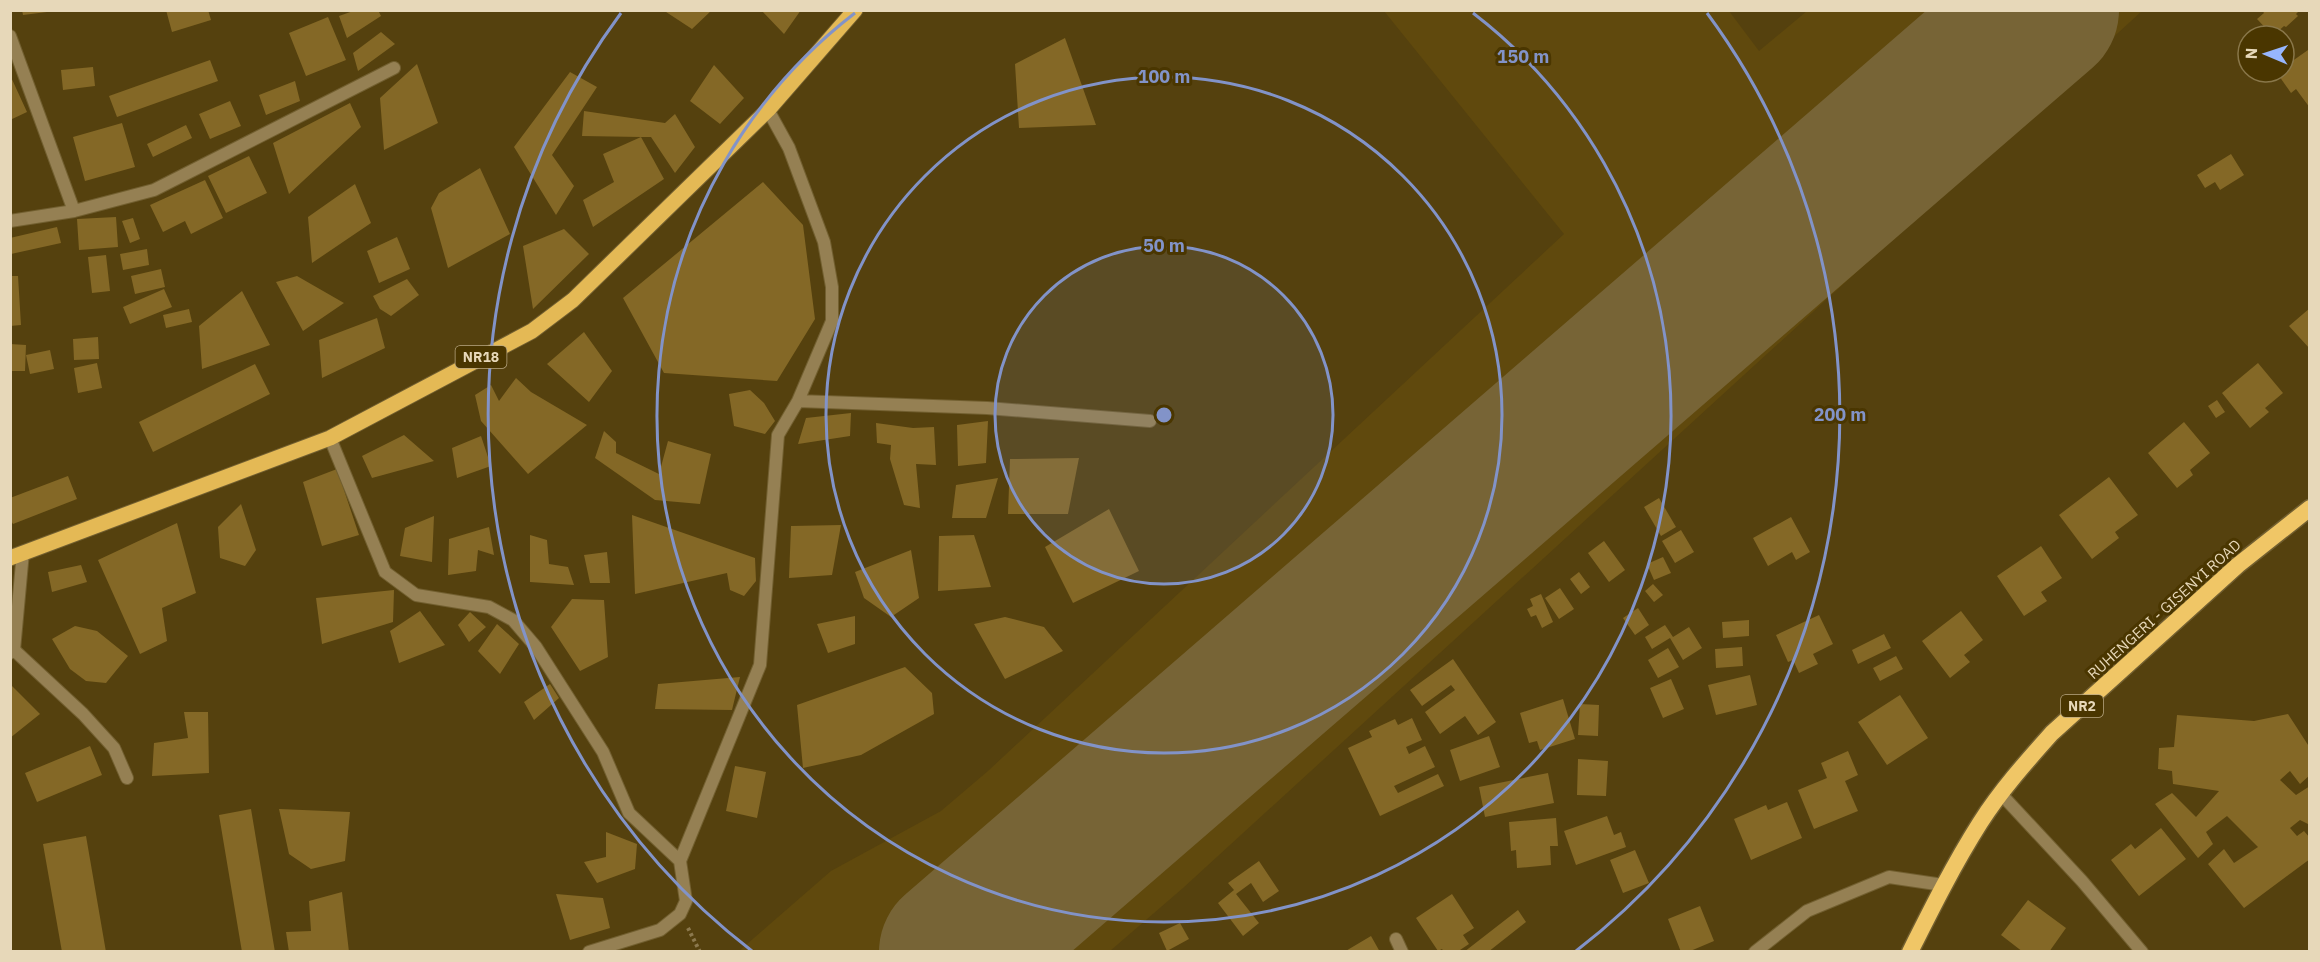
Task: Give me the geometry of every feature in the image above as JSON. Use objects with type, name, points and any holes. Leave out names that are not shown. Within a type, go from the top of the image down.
[{"type":"highway","name":"RUHENGERI - GISENYI ROAD","points":[[1910,951],[1943,885],[1982,821],[2001,794],[2052,733],[2238,565],[2310,508]]},
{"type":"main road","name":"NR18","points":[[17,555],[330,438],[540,324],[573,300],[768,110],[855,10]]},
{"type":"street","points":[[10,36],[74,212]]},
{"type":"street","points":[[10,220],[74,212],[154,190],[394,68]]},
{"type":"street","points":[[589,951],[660,930],[680,914],[686,901],[680,861],[760,665],[778,435],[798,401],[832,321],[832,287],[824,242],[789,148],[768,110]]},
{"type":"street","points":[[798,401],[987,408],[1150,421]]},
{"type":"street","points":[[330,438],[385,572],[416,595],[489,607],[513,620],[536,647],[603,752],[629,813],[680,861]]},
{"type":"street","points":[[17,555],[12,651],[83,714],[114,748],[128,778]]},
{"type":"street","points":[[2001,794],[2082,881],[2142,951]]},
{"type":"street","points":[[1755,951],[1807,911],[1889,877],[1943,885]]},
{"type":"street","points":[[1396,939],[1402,951]]},
{"type":"path","points":[[680,914],[700,951]]},
{"type":"shaded area","points":[[1384,11],[1729,11],[1759,51],[1807,11],[2142,11],[1183,888],[1110,951],[739,951],[831,871],[941,811],[988,771],[1564,234]]},
{"type":"building","points":[[22,10],[47,10],[47,12],[23,15]]},
{"type":"building","points":[[166,10],[208,10],[211,20],[172,32]]},
{"type":"building","points":[[356,10],[378,10],[381,16],[347,38],[339,16]]},
{"type":"building","points":[[663,10],[712,10],[692,29]]},
{"type":"building","points":[[761,10],[801,10],[784,34]]},
{"type":"building","points":[[2262,10],[2300,10],[2296,14],[2298,16],[2289,24],[2262,24],[2257,19],[2264,13]]},
{"type":"building","points":[[328,17],[346,60],[306,76],[289,33]]},
{"type":"building","points":[[381,32],[395,44],[358,71],[353,53]]},
{"type":"building","points":[[1065,38],[1096,125],[1019,128],[1015,64]]},
{"type":"building","points":[[2308,50],[2310,52],[2310,108],[2296,89],[2291,93],[2285,84],[2296,84],[2296,58]]},
{"type":"building","points":[[210,60],[218,81],[117,117],[109,96]]},
{"type":"building","points":[[417,64],[438,123],[384,150],[380,98]]},
{"type":"building","points":[[714,65],[744,98],[720,124],[690,101]]},
{"type":"building","points":[[93,67],[95,86],[63,90],[61,70]]},
{"type":"building","points":[[570,72],[597,87],[552,155],[574,186],[556,215],[514,147]]},
{"type":"building","points":[[10,75],[27,112],[10,120]]},
{"type":"building","points":[[295,81],[300,101],[266,115],[259,95]]},
{"type":"building","points":[[230,101],[241,126],[210,139],[199,114]]},
{"type":"building","points":[[350,103],[361,127],[289,194],[273,143]]},
{"type":"building","points":[[584,111],[665,123],[675,114],[695,147],[675,173],[651,137],[582,136]]},
{"type":"building","points":[[122,123],[135,167],[85,181],[73,137]]},
{"type":"building","points":[[186,125],[192,138],[153,157],[147,144]]},
{"type":"building","points":[[641,137],[664,179],[593,227],[583,200],[614,182],[603,154]]},
{"type":"building","points":[[2231,154],[2244,175],[2220,190],[2215,182],[2205,188],[2197,175]]},
{"type":"building","points":[[249,156],[267,193],[226,213],[208,176]]},
{"type":"building","points":[[480,168],[510,234],[448,268],[431,208],[439,193]]},
{"type":"building","points":[[205,180],[223,218],[191,234],[185,221],[163,232],[150,205]]},
{"type":"building","points":[[763,182],[803,225],[815,319],[777,381],[664,373],[623,298]]},
{"type":"building","points":[[355,184],[371,223],[312,263],[308,217]]},
{"type":"building","points":[[116,217],[118,247],[79,250],[77,219]]},
{"type":"building","points":[[133,218],[140,239],[130,243],[122,221]]},
{"type":"building","points":[[57,227],[61,243],[11,254],[10,238]]},
{"type":"building","points":[[564,229],[589,254],[533,309],[523,246]]},
{"type":"building","points":[[397,237],[410,269],[379,283],[367,251]]},
{"type":"building","points":[[147,249],[149,265],[123,270],[120,254]]},
{"type":"building","points":[[106,255],[110,291],[92,293],[88,257]]},
{"type":"building","points":[[161,269],[165,287],[135,294],[131,276]]},
{"type":"building","points":[[10,276],[18,276],[21,325],[10,326]]},
{"type":"building","points":[[297,276],[344,303],[303,331],[276,282]]},
{"type":"building","points":[[407,279],[419,295],[391,316],[380,309],[373,296]]},
{"type":"building","points":[[164,289],[172,307],[130,324],[123,307]]},
{"type":"building","points":[[242,291],[270,345],[202,369],[199,326]]},
{"type":"building","points":[[2310,308],[2310,349],[2289,326]]},
{"type":"building","points":[[189,309],[192,322],[166,328],[163,315]]},
{"type":"building","points":[[377,318],[385,348],[322,378],[319,340]]},
{"type":"building","points":[[584,332],[612,371],[589,402],[547,364]]},
{"type":"building","points":[[98,337],[99,359],[74,360],[73,339]]},
{"type":"building","points":[[10,344],[26,345],[25,371],[10,371]]},
{"type":"building","points":[[50,350],[54,369],[30,374],[26,355]]},
{"type":"building","points":[[97,363],[102,388],[78,393],[74,368]]},
{"type":"building","points":[[2258,363],[2283,393],[2265,408],[2269,412],[2250,428],[2222,393]]},
{"type":"building","points":[[255,364],[270,394],[153,452],[139,422]]},
{"type":"building","points":[[516,378],[531,392],[587,425],[528,474],[481,421],[475,395],[491,385],[499,401]]},
{"type":"building","points":[[750,390],[764,403],[775,421],[765,434],[734,426],[729,394]]},
{"type":"building","points":[[2217,400],[2225,412],[2216,418],[2208,406]]},
{"type":"building","points":[[851,413],[850,436],[798,444],[806,418]]},
{"type":"building","points":[[988,421],[986,463],[958,466],[957,425]]},
{"type":"building","points":[[2184,422],[2210,453],[2190,470],[2193,475],[2177,488],[2148,453]]},
{"type":"building","points":[[876,423],[913,428],[934,427],[936,465],[916,464],[920,508],[904,505],[890,459],[891,445],[877,443]]},
{"type":"building","points":[[604,431],[616,442],[616,453],[659,474],[668,441],[711,454],[700,504],[655,500],[595,458]]},
{"type":"building","points":[[404,435],[434,461],[372,478],[362,456]]},
{"type":"building","points":[[481,436],[491,466],[457,478],[452,448]]},
{"type":"building","points":[[1079,458],[1068,514],[1008,514],[1010,459]]},
{"type":"building","points":[[337,469],[359,535],[322,546],[303,482]]},
{"type":"building","points":[[68,476],[77,499],[13,524],[10,519],[10,498]]},
{"type":"building","points":[[2109,477],[2138,515],[2115,532],[2119,538],[2092,559],[2059,515]]},
{"type":"building","points":[[998,478],[986,518],[952,518],[956,485]]},
{"type":"building","points":[[1659,498],[1676,527],[1661,536],[1644,507]]},
{"type":"building","points":[[241,504],[256,550],[245,566],[220,558],[218,527]]},
{"type":"building","points":[[1109,509],[1139,571],[1073,603],[1045,547]]},
{"type":"building","points":[[632,515],[755,558],[756,581],[744,596],[730,590],[727,573],[635,594]]},
{"type":"building","points":[[434,516],[432,562],[400,556],[405,528]]},
{"type":"building","points":[[1791,517],[1810,552],[1796,560],[1792,552],[1768,566],[1753,538]]},
{"type":"building","points":[[177,523],[196,593],[162,608],[167,641],[140,654],[98,560]]},
{"type":"building","points":[[841,525],[832,575],[789,578],[791,526]]},
{"type":"building","points":[[489,527],[494,555],[478,550],[476,571],[448,575],[449,539]]},
{"type":"building","points":[[1681,530],[1694,552],[1675,563],[1662,541]]},
{"type":"building","points":[[530,535],[547,540],[549,564],[568,567],[574,585],[530,582]]},
{"type":"building","points":[[974,535],[991,587],[938,591],[939,536]]},
{"type":"building","points":[[1604,541],[1625,570],[1609,582],[1588,553]]},
{"type":"building","points":[[2041,546],[2062,578],[2041,592],[2047,601],[2024,616],[1997,576]]},
{"type":"building","points":[[911,550],[919,598],[891,617],[864,598],[855,572]]},
{"type":"building","points":[[607,552],[610,583],[590,583],[584,555]]},
{"type":"building","points":[[1663,557],[1671,573],[1654,580],[1647,564]]},
{"type":"building","points":[[81,565],[87,582],[52,592],[48,572]]},
{"type":"building","points":[[1579,572],[1590,587],[1581,594],[1570,579]]},
{"type":"building","points":[[1653,584],[1663,595],[1654,602],[1645,591]]},
{"type":"building","points":[[1560,588],[1574,609],[1559,619],[1545,598]]},
{"type":"building","points":[[394,590],[393,622],[322,644],[316,598]]},
{"type":"building","points":[[1541,594],[1553,622],[1542,628],[1536,615],[1531,617],[1527,609],[1533,606],[1530,599]]},
{"type":"building","points":[[572,599],[604,600],[608,657],[580,671],[551,627]]},
{"type":"building","points":[[1638,608],[1649,625],[1635,635],[1623,618]]},
{"type":"building","points":[[420,611],[445,645],[399,663],[390,631]]},
{"type":"building","points":[[1961,611],[1983,640],[1964,655],[1970,662],[1950,678],[1922,641]]},
{"type":"building","points":[[470,612],[486,627],[469,642],[458,625]]},
{"type":"building","points":[[1819,615],[1833,644],[1813,654],[1818,664],[1799,673],[1793,660],[1788,662],[1776,635]]},
{"type":"building","points":[[855,616],[855,644],[828,653],[817,624]]},
{"type":"building","points":[[1005,617],[1044,627],[1063,651],[1005,679],[974,624]]},
{"type":"building","points":[[1749,620],[1749,636],[1723,638],[1722,622]]},
{"type":"building","points":[[497,624],[519,644],[500,674],[478,651]]},
{"type":"building","points":[[1665,625],[1673,637],[1689,627],[1702,648],[1683,660],[1670,638],[1652,649],[1645,637]]},
{"type":"building","points":[[75,626],[97,631],[128,656],[106,683],[86,681],[70,669],[52,639]]},
{"type":"building","points":[[1884,634],[1891,648],[1858,664],[1852,650]]},
{"type":"building","points":[[1742,647],[1743,666],[1716,668],[1715,649]]},
{"type":"building","points":[[1668,648],[1679,667],[1658,678],[1648,660]]},
{"type":"building","points":[[1896,656],[1903,669],[1880,681],[1873,668]]},
{"type":"building","points":[[1453,659],[1496,722],[1478,735],[1465,716],[1440,734],[1425,712],[1455,690],[1451,685],[1422,706],[1410,690]]},
{"type":"building","points":[[905,667],[932,693],[934,714],[861,755],[803,768],[797,705]]},
{"type":"building","points":[[1750,675],[1757,705],[1716,715],[1708,685]]},
{"type":"building","points":[[740,677],[732,710],[655,709],[658,684]]},
{"type":"building","points":[[1671,679],[1684,709],[1663,718],[1650,688]]},
{"type":"building","points":[[10,684],[40,714],[10,738]]},
{"type":"building","points":[[550,684],[559,698],[534,720],[524,702]]},
{"type":"building","points":[[1900,695],[1928,738],[1887,765],[1858,722]]},
{"type":"building","points":[[1563,699],[1575,739],[1540,750],[1537,741],[1529,743],[1520,713]]},
{"type":"building","points":[[1580,704],[1599,705],[1598,736],[1578,735]]},
{"type":"building","points":[[184,712],[208,712],[209,773],[152,776],[154,743],[188,738]]},
{"type":"building","points":[[2288,714],[2310,748],[2310,775],[2300,784],[2290,771],[2280,780],[2296,795],[2310,786],[2310,825],[2300,820],[2290,828],[2297,836],[2304,831],[2310,838],[2310,859],[2244,908],[2208,864],[2224,849],[2234,863],[2258,847],[2227,816],[2206,832],[2213,844],[2198,858],[2155,804],[2172,793],[2196,817],[2219,791],[2173,784],[2172,771],[2158,769],[2159,748],[2174,747],[2177,715],[2254,721]]},
{"type":"building","points":[[1412,718],[1422,740],[1406,747],[1409,754],[1425,746],[1435,767],[1394,786],[1398,793],[1438,774],[1444,786],[1380,816],[1348,748],[1372,737],[1369,731],[1395,719],[1398,725]]},
{"type":"building","points":[[1489,736],[1500,767],[1460,781],[1450,750]]},
{"type":"building","points":[[90,746],[102,775],[37,802],[25,773]]},
{"type":"building","points":[[1848,751],[1858,775],[1845,781],[1858,811],[1814,829],[1798,790],[1827,778],[1821,763]]},
{"type":"building","points":[[1578,759],[1608,761],[1606,796],[1577,795]]},
{"type":"building","points":[[735,766],[766,772],[757,818],[726,811]]},
{"type":"building","points":[[1548,773],[1554,803],[1485,817],[1479,787]]},
{"type":"building","points":[[1787,802],[1802,838],[1751,860],[1734,819],[1766,805],[1768,810]]},
{"type":"building","points":[[251,809],[275,952],[242,952],[219,815]]},
{"type":"building","points":[[279,809],[350,812],[345,861],[311,869],[289,854]]},
{"type":"building","points":[[1607,816],[1614,835],[1621,832],[1626,847],[1576,865],[1564,831]]},
{"type":"building","points":[[1556,818],[1558,846],[1550,846],[1551,865],[1517,868],[1516,850],[1511,851],[1509,822]]},
{"type":"building","points":[[2161,828],[2186,859],[2139,896],[2111,860],[2131,844],[2135,849]]},
{"type":"building","points":[[606,832],[637,844],[635,869],[597,883],[584,862],[606,857]]},
{"type":"building","points":[[86,836],[106,952],[62,952],[43,844]]},
{"type":"building","points":[[1635,850],[1649,883],[1623,893],[1610,860]]},
{"type":"building","points":[[1259,861],[1279,891],[1263,902],[1251,883],[1236,894],[1259,923],[1243,936],[1218,903],[1234,890],[1228,883]]},
{"type":"building","points":[[342,892],[349,952],[289,952],[286,932],[311,931],[309,901]]},
{"type":"building","points":[[556,894],[603,898],[610,928],[570,940]]},
{"type":"building","points":[[1452,894],[1474,928],[1463,935],[1469,944],[1457,952],[1444,952],[1442,949],[1438,951],[1416,918]]},
{"type":"building","points":[[2028,900],[2066,928],[2049,952],[2023,952],[2001,935]]},
{"type":"building","points":[[1700,906],[1714,941],[1688,952],[1681,952],[1668,919]]},
{"type":"building","points":[[1518,910],[1526,922],[1488,952],[1464,952]]},
{"type":"building","points":[[1180,923],[1189,939],[1167,951],[1159,933]]},
{"type":"building","points":[[1371,936],[1380,952],[1344,952]]},
{"type":"runway","points":[[955,952],[2043,10]]}]
